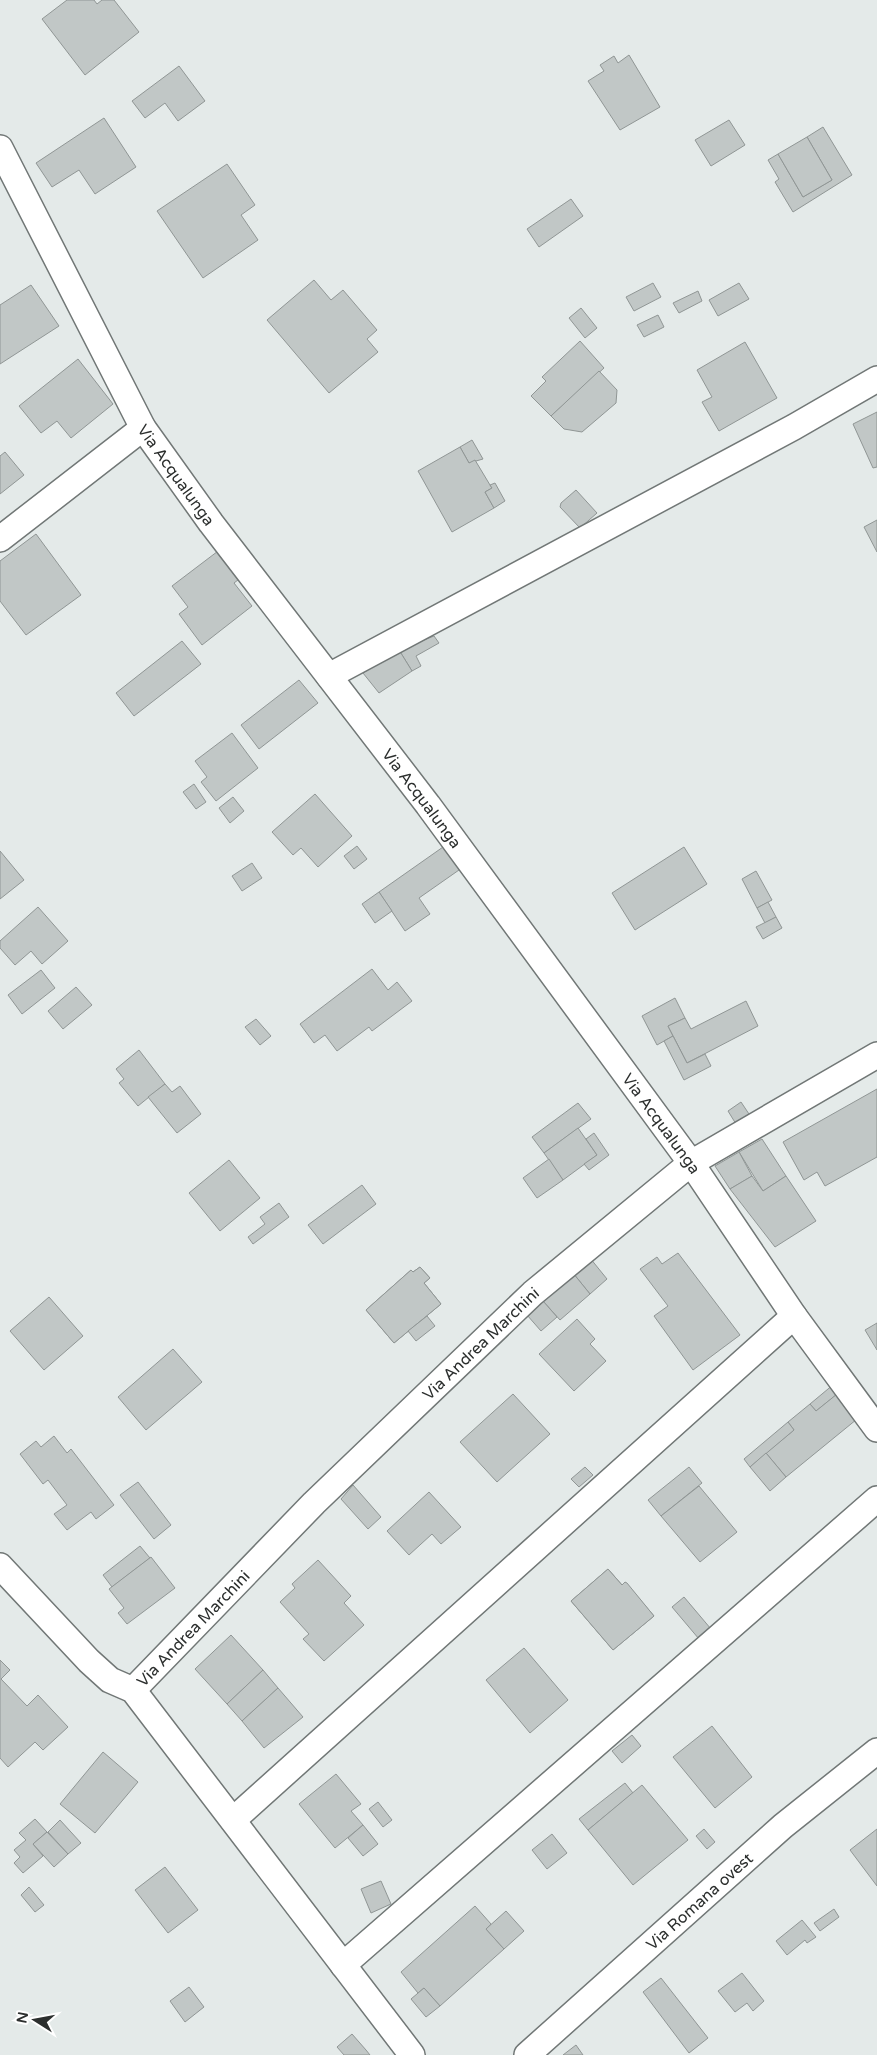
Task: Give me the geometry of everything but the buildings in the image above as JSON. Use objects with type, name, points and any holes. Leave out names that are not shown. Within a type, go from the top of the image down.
[{"type":"street","name":"Via Acqualunga","points":[[0,148],[143,428],[211,523],[428,805],[691,1163],[794,1316],[877,1429]]},
{"type":"street","points":[[329,676],[794,427],[877,379]]},
{"type":"street","points":[[0,540],[143,428]]},
{"type":"street","name":"Via Andrea Marchini","points":[[133,1690],[314,1503],[533,1293],[691,1163],[877,1055]]},
{"type":"street","points":[[233,1820],[794,1316]]},
{"type":"street","points":[[343,1965],[877,1499]]},
{"type":"street","points":[[0,1566],[110,1680],[133,1690],[412,2055]]},
{"type":"street","name":"Via Romana ovest","points":[[527,2055],[783,1826],[877,1751]]}]
